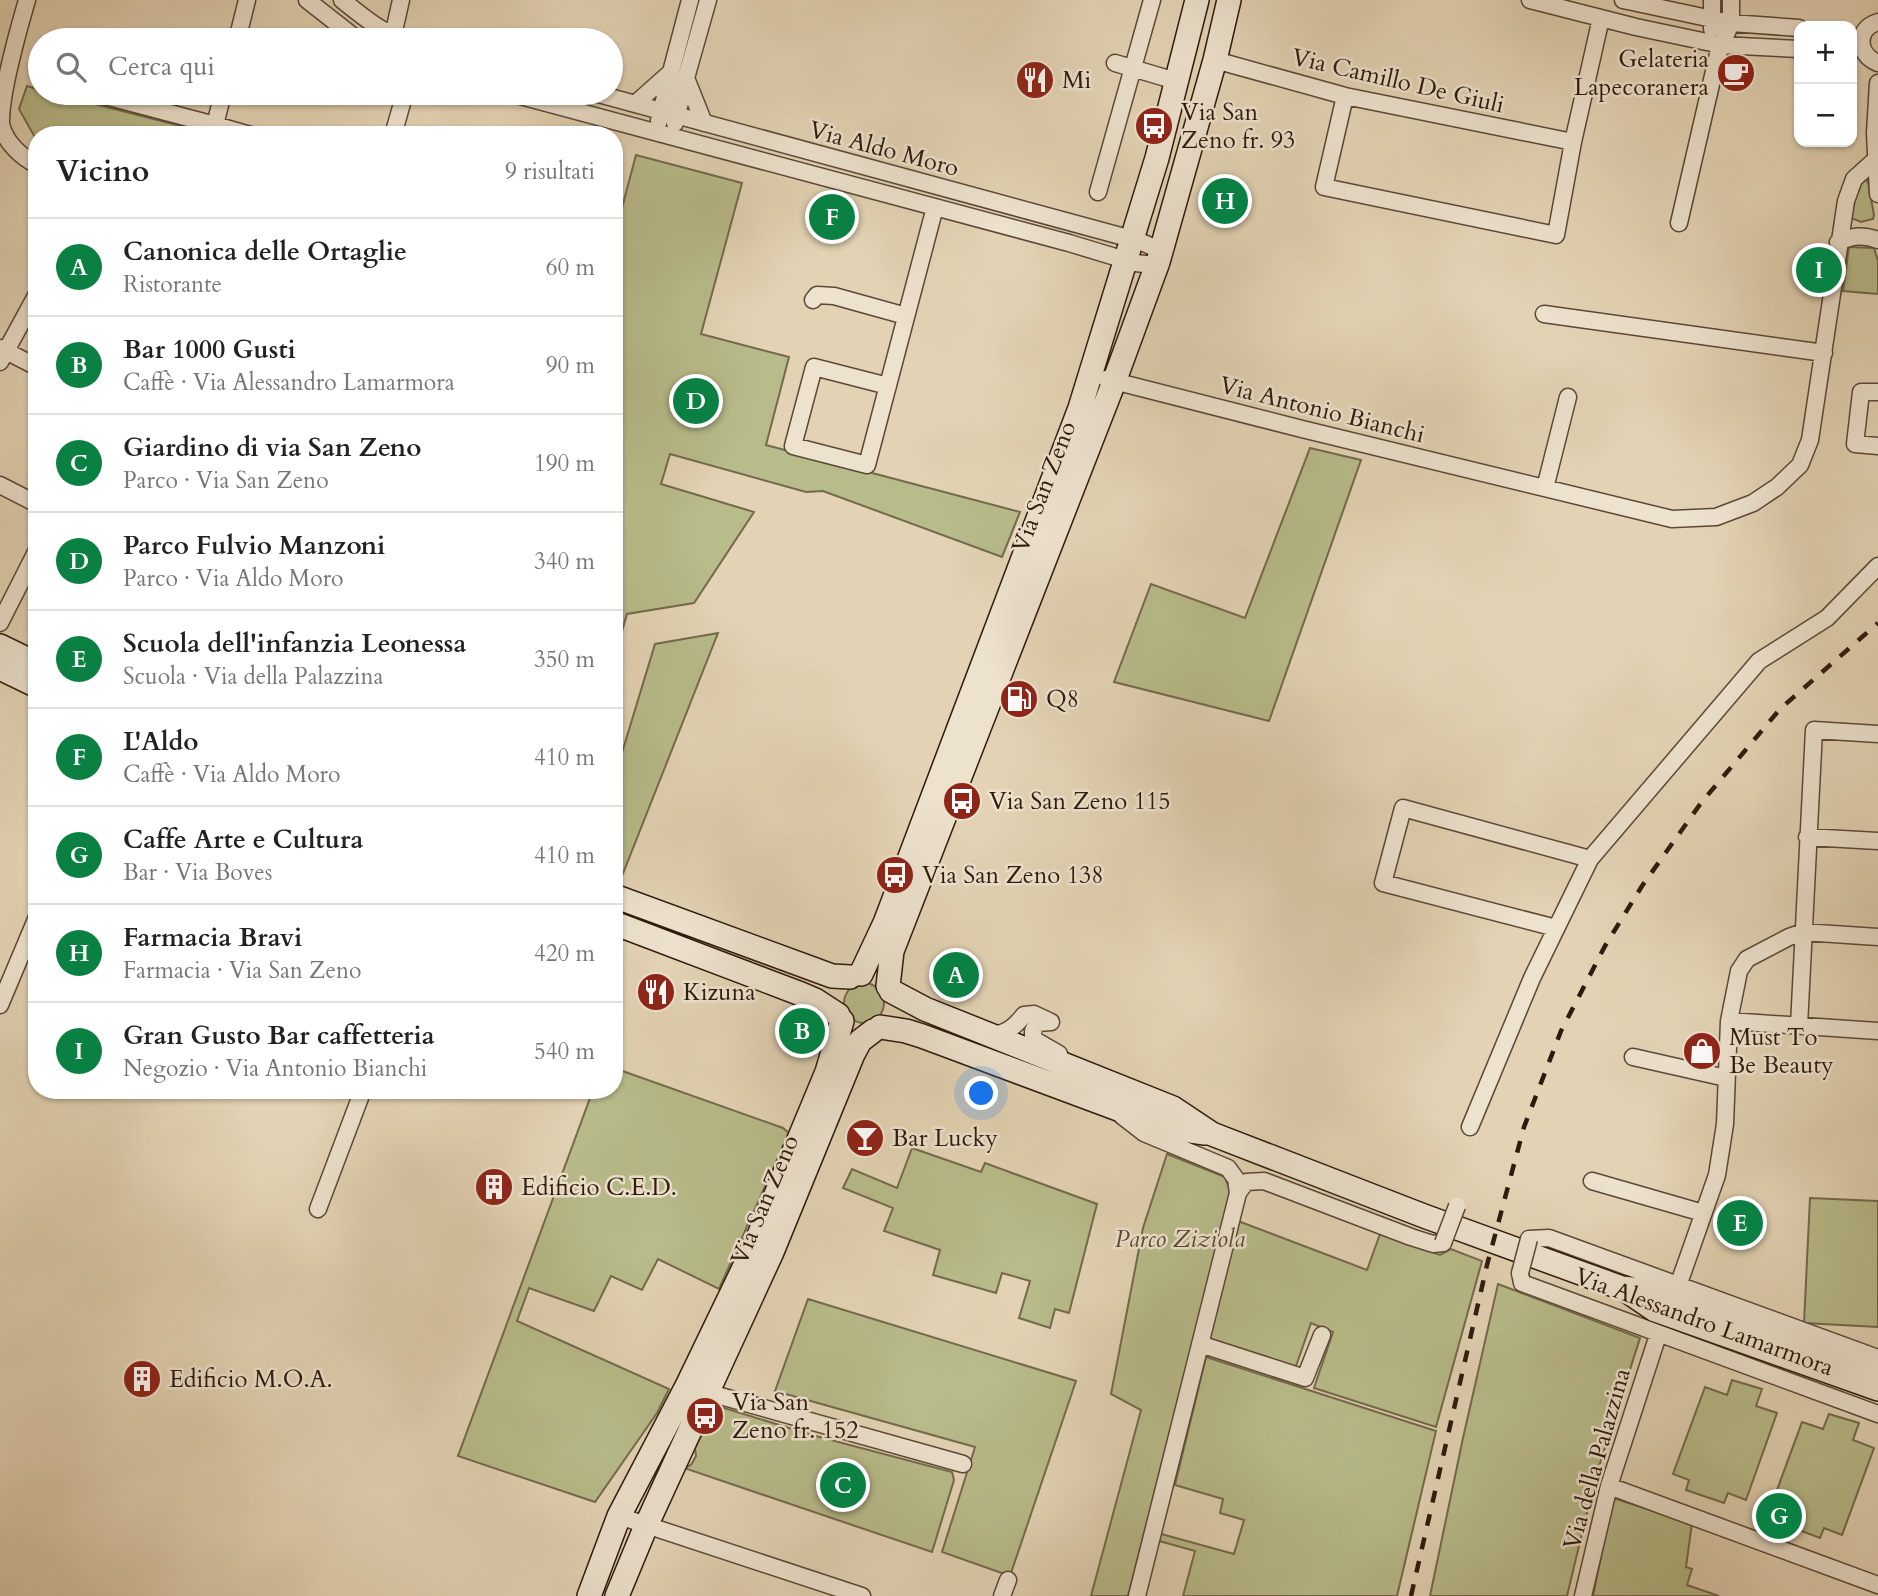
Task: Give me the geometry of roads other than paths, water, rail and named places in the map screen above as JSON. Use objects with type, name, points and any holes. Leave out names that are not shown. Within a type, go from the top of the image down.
[{"type":"street","points":[[27,0],[0,104],[1,125],[14,149],[28,159]]},
{"type":"street","points":[[240,28],[247,0]]},
{"type":"street","points":[[307,0],[343,28]]},
{"type":"street","points":[[342,0],[380,28]]},
{"type":"street","points":[[398,28],[401,0]]},
{"type":"street","points":[[690,0],[679,75],[704,123]]},
{"type":"street","points":[[664,121],[708,0]]},
{"type":"street","points":[[1098,192],[1152,0]]},
{"type":"street","name":"Via San Zeno","points":[[856,976],[885,923],[1080,408],[1130,250],[1197,0]]},
{"type":"street","name":"Via San Zeno","points":[[890,988],[892,951],[1114,382],[1160,248],[1229,0]]},
{"type":"street","points":[[1530,0],[1721,45],[1794,49]]},
{"type":"street","points":[[1623,0],[1712,20],[1794,28]]},
{"type":"street","points":[[1712,0],[1713,37],[1721,45]]},
{"type":"street","points":[[1679,223],[1721,45],[1731,23],[1731,0]]},
{"type":"street","points":[[1345,96],[1324,187],[1556,235],[1573,142],[1601,18]]},
{"type":"street","points":[[1866,26],[1857,51],[1878,63]]},
{"type":"street","name":"Via Camillo De Giuli","points":[[1214,60],[1345,96],[1573,142]]},
{"type":"street","points":[[1115,63],[1176,81]]},
{"type":"street","points":[[635,104],[679,75]]},
{"type":"street","points":[[1877,187],[1875,160],[1878,83]]},
{"type":"street","name":"Via Aldo Moro","points":[[623,101],[635,104],[664,121],[935,207],[1130,250],[1160,248]]},
{"type":"street","points":[[139,105],[218,126]]},
{"type":"street","points":[[215,125],[220,105]]},
{"type":"street","points":[[396,126],[402,105]]},
{"type":"street","name":"Via Aldo Moro","points":[[555,105],[585,113],[704,123],[1130,250],[1147,266],[1160,248]]},
{"type":"street","points":[[1160,248],[1157,212],[1170,158],[1162,138]]},
{"type":"street","name":"Via Antonio Bianchi","points":[[1090,374],[1672,519],[1716,517],[1754,503],[1777,487],[1800,465],[1810,440],[1846,201],[1854,179],[1875,160]]},
{"type":"street","name":"Via Aldo Moro","points":[[888,386],[814,367],[793,446],[867,465],[888,386],[906,316],[935,207]]},
{"type":"street","points":[[1838,242],[1863,235],[1878,240]]},
{"type":"street","points":[[813,300],[817,295],[834,296],[906,316]]},
{"type":"street","points":[[28,309],[2,354],[28,364]]},
{"type":"street","points":[[1544,314],[1824,353]]},
{"type":"street","points":[[1878,392],[1861,392],[1855,444],[1878,446]]},
{"type":"street","points":[[1545,488],[1568,397]]},
{"type":"street","points":[[0,485],[28,499]]},
{"type":"street","points":[[1470,1127],[1532,978],[1590,859],[1759,661],[1827,618],[1878,566]]},
{"type":"street","points":[[0,623],[28,568]]},
{"type":"street","points":[[0,646],[28,660]]},
{"type":"street","points":[[0,668],[28,682]]},
{"type":"street","points":[[1799,1026],[1814,730],[1878,734]]},
{"type":"street","points":[[1556,928],[1383,883],[1403,808],[1590,859]]},
{"type":"street","points":[[1807,837],[1878,841]]},
{"type":"street","points":[[623,899],[832,976],[876,976],[890,988],[892,1011],[890,1017],[876,1029],[853,1029],[815,1000],[623,926]]},
{"type":"street","points":[[1678,1286],[1717,1175],[1725,1124],[1729,1021],[1739,971],[1747,959],[1803,932],[1878,937]]},
{"type":"street","points":[[0,1005],[28,938]]},
{"type":"street","points":[[840,1018],[836,997],[844,982],[856,976]]},
{"type":"street","name":"Via Alessandro Lamarmora","points":[[890,988],[925,1009],[1173,1108],[1212,1134],[1424,1216],[1622,1288],[1655,1310],[1878,1389]]},
{"type":"street","name":"Via Alessandro Lamarmora","points":[[990,1036],[1003,1034],[1014,1028],[1024,1015],[1034,1014],[1051,1021],[1037,1024],[1033,1039],[1055,1051],[1072,1066]]},
{"type":"street","name":"Via San Zeno","points":[[617,1596],[697,1389],[827,1072],[840,1018]]},
{"type":"street","points":[[1729,1021],[1878,1031]]},
{"type":"street","name":"Via San Zeno","points":[[589,1596],[619,1516],[697,1389],[772,1252],[853,1054],[860,1041],[876,1029]]},
{"type":"street","name":"Via Alessandro Lamarmora","points":[[876,1029],[922,1036],[1169,1128],[1212,1134]]},
{"type":"street","points":[[1633,1057],[1726,1078]]},
{"type":"street","points":[[318,1209],[360,1099]]},
{"type":"street","name":"Via Alessandro Lamarmora","points":[[1112,1108],[1144,1133],[1228,1168],[1236,1180],[1238,1192]]},
{"type":"street","points":[[1138,1596],[1238,1192],[1246,1182],[1264,1181],[1433,1244],[1443,1243],[1457,1206]]},
{"type":"street","points":[[1592,1181],[1703,1213]]},
{"type":"street","name":"Via Alessandro Lamarmora","points":[[1878,1358],[1549,1238],[1529,1238],[1520,1273],[1522,1283],[1878,1414]]},
{"type":"street","name":"Via Alessandro Lamarmora","points":[[1622,1288],[1659,1292],[1878,1372]]},
{"type":"street","points":[[1200,1344],[1305,1378],[1322,1335]]},
{"type":"street","name":"Via della Palazzina","points":[[1583,1596],[1609,1486],[1658,1335]]},
{"type":"street","points":[[697,1389],[963,1464]]},
{"type":"street","points":[[1609,1486],[1878,1585]]},
{"type":"street","points":[[619,1516],[862,1596]]},
{"type":"railway","points":[[1411,1596],[1487,1265],[1524,1127],[1561,1031],[1605,946],[1642,886],[1701,803],[1780,709],[1878,623]]},
{"type":"place","name":"Gelateria Lapecoranera","points":[[1736,73]]},
{"type":"place","name":"Mi","points":[[1035,80]]},
{"type":"place","name":"Via San Zeno fr. 93","points":[[1154,126]]},
{"type":"place","name":"Farmacia Bravi","points":[[1225,201]]},
{"type":"place","name":"L'Aldo","points":[[832,217]]},
{"type":"place","name":"Gran Gusto Bar caffetteria","points":[[1819,270]]},
{"type":"place","name":"Parco Fulvio Manzoni","points":[[696,401]]},
{"type":"place","name":"Q8","points":[[1019,699]]},
{"type":"place","name":"Via San Zeno 115","points":[[962,801]]},
{"type":"place","name":"Via San Zeno 138","points":[[895,875]]},
{"type":"place","name":"Canonica delle Ortaglie","points":[[956,975]]},
{"type":"place","name":"Kizuna","points":[[656,992]]},
{"type":"place","name":"Bar 1000 Gusti","points":[[802,1031]]},
{"type":"place","name":"Must To Be Beauty","points":[[1702,1051]]},
{"type":"place","name":"Bar Lucky","points":[[865,1138]]},
{"type":"place","name":"Edificio C.E.D.","points":[[494,1187]]},
{"type":"place","name":"Scuola dell'infanzia Leonessa","points":[[1740,1223]]},
{"type":"place","name":"Edificio M.O.A.","points":[[142,1379]]},
{"type":"place","name":"Via San Zeno fr. 152","points":[[705,1416]]},
{"type":"place","name":"Giardino di via San Zeno","points":[[843,1485]]},
{"type":"place","name":"Caffe Arte e Cultura","points":[[1779,1516]]},
{"type":"park label","name":"Parco Ziziola","points":[[1180,1239]]}]
